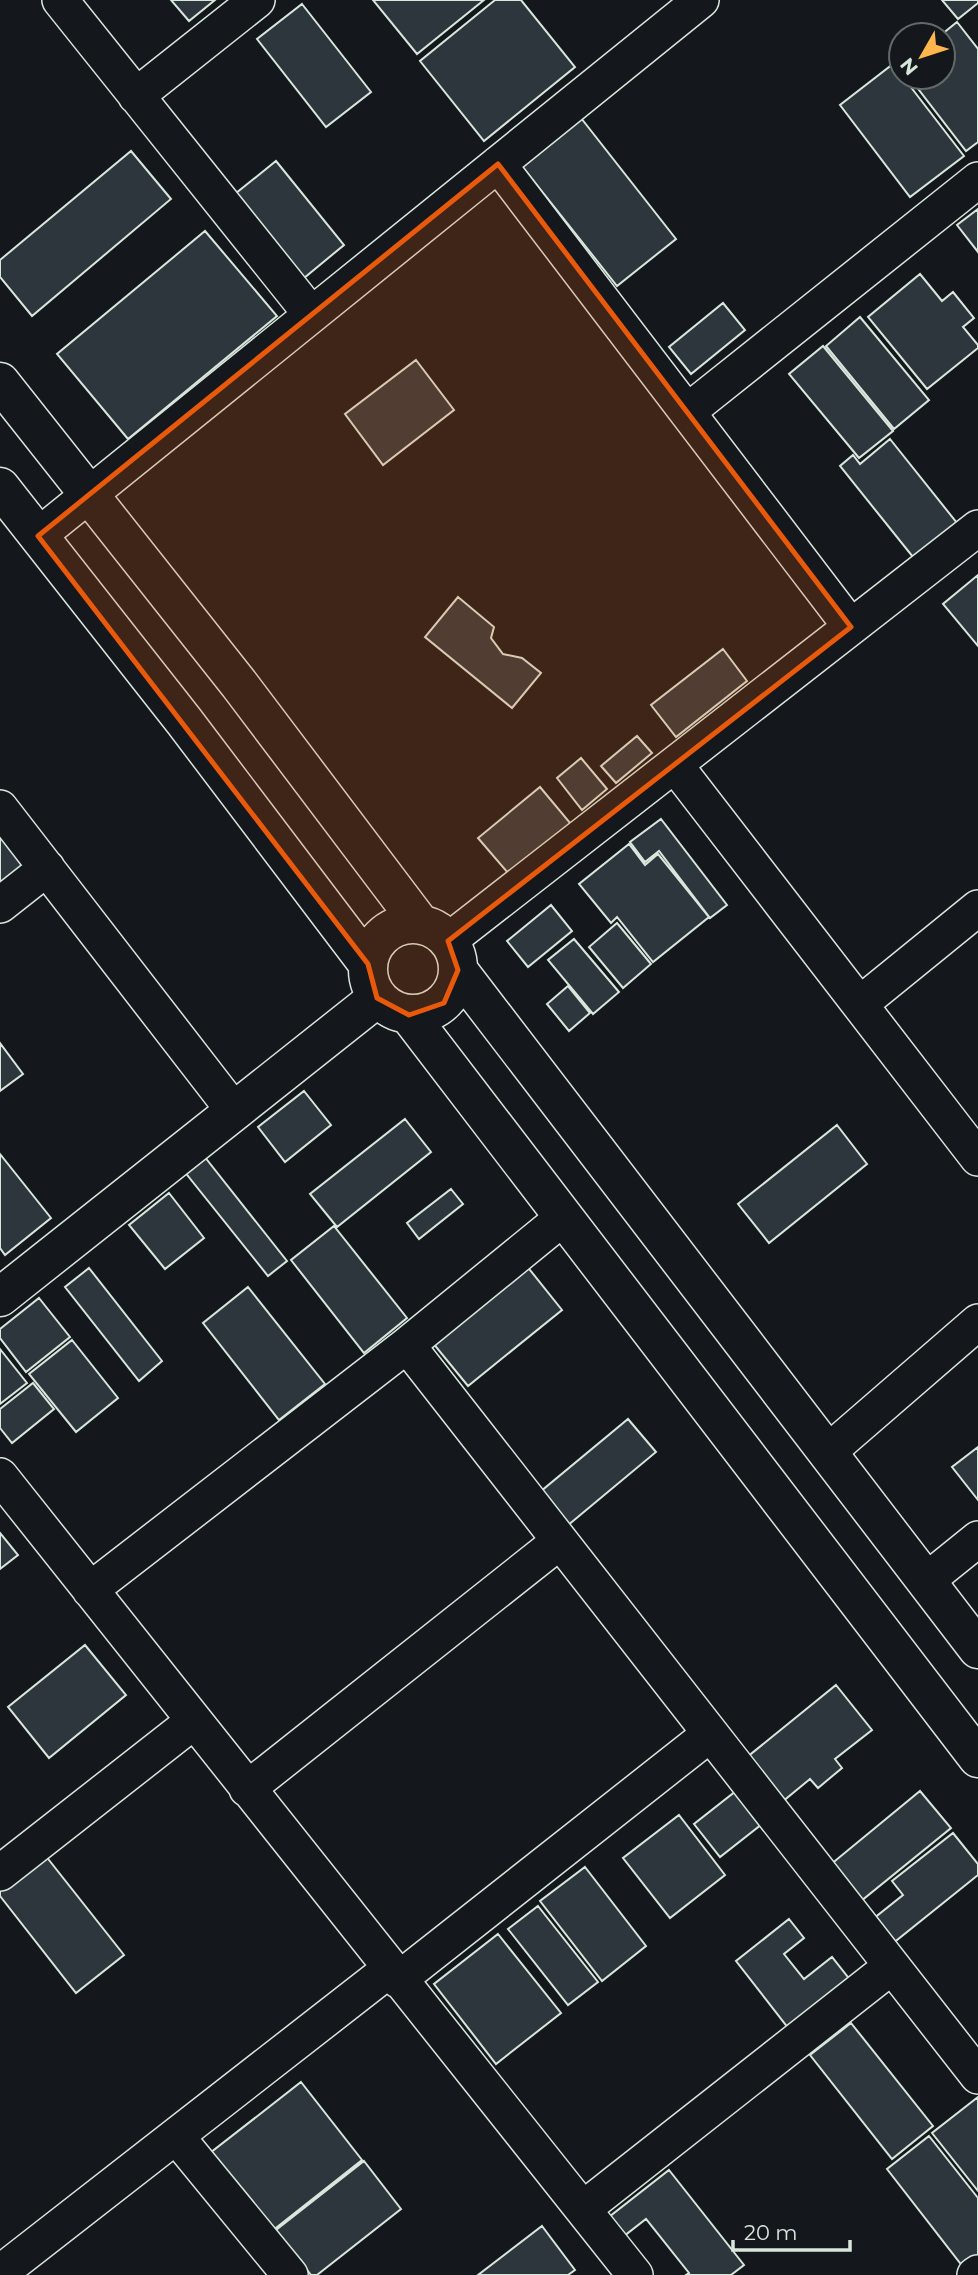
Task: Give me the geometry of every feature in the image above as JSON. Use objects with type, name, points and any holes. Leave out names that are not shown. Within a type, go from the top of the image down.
[{"type":"main road","points":[[0,382],[443,945],[978,1649]]},
{"type":"main road","points":[[0,487],[184,721],[385,992],[564,1217],[978,1758]]},
{"type":"main road","points":[[399,925],[443,945],[453,991],[444,1003],[426,1013],[385,992],[372,947],[382,935],[399,925]]},
{"type":"main road","points":[[0,1297],[385,992]]},
{"type":"street","points":[[60,0],[311,314]]},
{"type":"street","points":[[136,96],[257,0]]},
{"type":"street","points":[[38,536],[701,0]]},
{"type":"street","points":[[498,164],[851,627]]},
{"type":"street","points":[[687,412],[978,180]]},
{"type":"street","points":[[443,945],[978,528]]},
{"type":"street","points":[[675,765],[978,1158]]},
{"type":"street","points":[[0,808],[234,1112]]},
{"type":"street","points":[[0,905],[47,868]]},
{"type":"street","points":[[860,1004],[978,908]]},
{"type":"street","points":[[90,1590],[407,1345],[564,1217]]},
{"type":"street","points":[[828,1452],[978,1322]]},
{"type":"street","points":[[407,1345],[978,2076]]},
{"type":"street","points":[[0,1476],[635,2275]]},
{"type":"street","points":[[926,1581],[978,1539]]},
{"type":"street","points":[[247,1789],[560,1541]]},
{"type":"street","points":[[0,1873],[194,1721]]},
{"type":"street","points":[[0,2273],[176,2136],[710,1734]]},
{"type":"street","points":[[583,2209],[892,1966]]},
{"type":"street","points":[[176,2136],[289,2275]]},
{"type":"highlighted area","points":[[498,164],[851,627],[448,941],[458,970],[444,1003],[409,1015],[377,998],[368,964],[38,536]]},
{"type":"building","points":[[171,0],[215,0],[189,21]]},
{"type":"building","points":[[373,0],[484,0],[417,54]]},
{"type":"building","points":[[495,0],[521,0],[575,67],[484,141],[420,61]]},
{"type":"building","points":[[942,0],[978,0],[978,3],[958,19]]},
{"type":"building","points":[[302,4],[371,92],[326,127],[257,39]]},
{"type":"building","points":[[957,22],[978,49],[978,142],[966,151],[920,91],[957,91]]},
{"type":"building","points":[[887,69],[887,91],[914,91],[964,156],[910,197],[840,105]]},
{"type":"building","points":[[581,118],[676,239],[617,286],[521,165]]},
{"type":"building","points":[[131,151],[171,199],[32,316],[0,277],[0,260]]},
{"type":"building","points":[[276,161],[344,245],[298,283],[230,198]]},
{"type":"building","points":[[978,209],[978,252],[957,225]]},
{"type":"building","points":[[205,231],[277,316],[128,439],[57,354]]},
{"type":"building","points":[[920,274],[942,301],[953,292],[974,318],[963,327],[978,345],[978,348],[927,389],[868,317]]},
{"type":"building","points":[[723,303],[745,330],[691,374],[669,347]]},
{"type":"building","points":[[860,317],[929,400],[894,429],[826,346]]},
{"type":"building","points":[[823,346],[893,431],[859,458],[789,374]]},
{"type":"building","points":[[416,360],[454,410],[383,465],[345,414]]},
{"type":"building","points":[[890,439],[961,528],[917,562],[840,466],[853,455],[860,464]]},
{"type":"building","points":[[978,575],[978,646],[943,604]]},
{"type":"building","points":[[458,597],[494,627],[491,638],[503,654],[522,658],[541,673],[512,708],[425,637]]},
{"type":"building","points":[[723,649],[747,681],[676,737],[651,705]]},
{"type":"building","points":[[637,736],[652,753],[616,783],[601,766]]},
{"type":"building","points":[[581,758],[607,789],[582,810],[557,778]]},
{"type":"building","points":[[540,787],[576,830],[515,881],[478,838]]},
{"type":"building","points":[[661,819],[727,905],[710,918],[659,851],[645,862],[630,842]]},
{"type":"building","points":[[0,827],[34,871],[0,897]]},
{"type":"building","points":[[629,844],[645,865],[658,854],[709,917],[653,962],[617,917],[611,923],[579,884]]},
{"type":"building","points":[[551,905],[572,931],[528,967],[507,941]]},
{"type":"building","points":[[617,923],[651,964],[623,988],[589,947]]},
{"type":"building","points":[[574,939],[619,992],[593,1014],[548,960]]},
{"type":"building","points":[[568,986],[590,1013],[569,1031],[547,1004]]},
{"type":"building","points":[[0,1043],[23,1074],[0,1091]]},
{"type":"building","points":[[304,1091],[331,1125],[285,1162],[258,1127]]},
{"type":"building","points":[[405,1119],[431,1152],[337,1227],[310,1194]]},
{"type":"building","points":[[837,1125],[867,1164],[769,1243],[738,1204]]},
{"type":"building","points":[[0,1154],[51,1218],[5,1255],[0,1248]]},
{"type":"building","points":[[204,1156],[287,1261],[268,1276],[184,1171]]},
{"type":"building","points":[[451,1189],[463,1204],[419,1239],[407,1223]]},
{"type":"building","points":[[169,1193],[204,1238],[165,1269],[129,1225]]},
{"type":"building","points":[[334,1226],[407,1318],[364,1353],[291,1260]]},
{"type":"building","points":[[526,1265],[562,1310],[468,1386],[432,1342]]},
{"type":"building","points":[[89,1268],[162,1361],[139,1381],[65,1287]]},
{"type":"building","points":[[248,1287],[325,1384],[279,1420],[203,1323]]},
{"type":"building","points":[[39,1298],[70,1337],[26,1372],[0,1338],[0,1329]]},
{"type":"building","points":[[72,1340],[118,1398],[76,1432],[29,1374]]},
{"type":"building","points":[[0,1349],[27,1383],[0,1404]]},
{"type":"building","points":[[33,1383],[54,1409],[12,1443],[0,1428],[0,1409]]},
{"type":"building","points":[[628,1419],[656,1452],[567,1526],[540,1492]]},
{"type":"building","points":[[978,1447],[978,1500],[952,1467]]},
{"type":"building","points":[[0,1533],[18,1555],[0,1569]]},
{"type":"building","points":[[85,1645],[126,1695],[49,1758],[8,1707]]},
{"type":"building","points":[[836,1685],[872,1730],[835,1759],[842,1768],[818,1788],[810,1779],[782,1802],[746,1758]]},
{"type":"building","points":[[736,1791],[762,1824],[720,1857],[694,1824]]},
{"type":"building","points":[[920,1791],[951,1828],[861,1901],[830,1865]]},
{"type":"building","points":[[679,1815],[725,1875],[670,1918],[623,1858]]},
{"type":"building","points":[[953,1833],[978,1864],[978,1875],[892,1944],[873,1919],[903,1895],[892,1881]]},
{"type":"building","points":[[45,1855],[124,1955],[76,1993],[0,1896],[0,1890]]},
{"type":"building","points":[[585,1867],[646,1946],[602,1981],[540,1901]]},
{"type":"building","points":[[538,1906],[598,1982],[568,2005],[508,1929]]},
{"type":"building","points":[[789,1919],[804,1938],[784,1954],[804,1979],[832,1957],[851,1981],[789,2029],[736,1961]]},
{"type":"building","points":[[498,1934],[561,2013],[496,2064],[434,1984]]},
{"type":"building","points":[[851,2023],[933,2126],[892,2159],[810,2055]]},
{"type":"building","points":[[301,2082],[362,2160],[272,2231],[210,2153]]},
{"type":"building","points":[[978,2097],[978,2191],[932,2133]]},
{"type":"building","points":[[929,2136],[978,2198],[978,2263],[967,2272],[887,2169]]},
{"type":"building","points":[[364,2161],[401,2209],[317,2275],[311,2275],[276,2230]]},
{"type":"building","points":[[669,2170],[744,2265],[731,2275],[686,2275],[689,2273],[646,2219],[624,2236],[609,2217]]},
{"type":"building","points":[[542,2226],[575,2270],[568,2275],[478,2275]]}]
